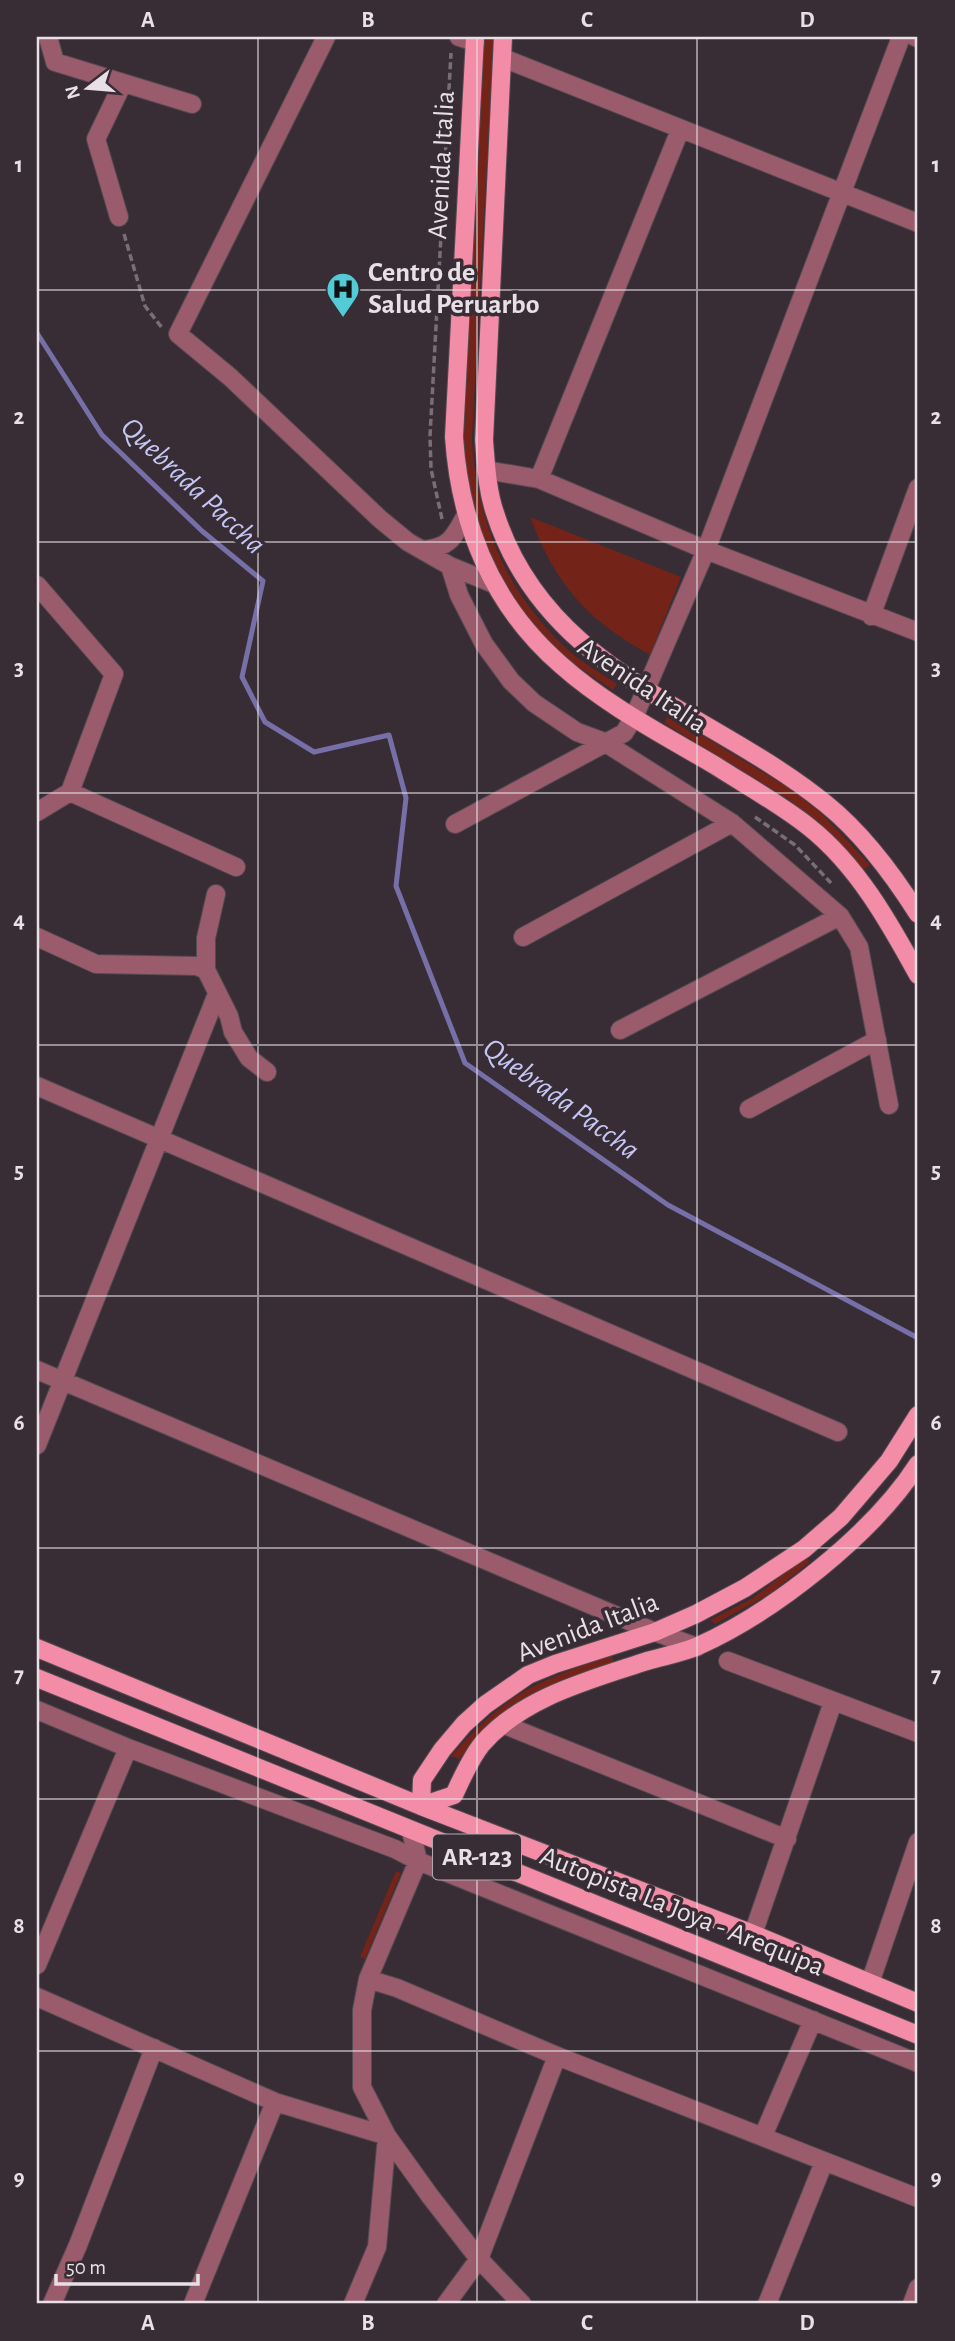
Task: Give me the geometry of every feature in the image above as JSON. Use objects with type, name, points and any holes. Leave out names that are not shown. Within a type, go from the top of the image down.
[{"type":"main road","name":"Avenida Italia","points":[[503,37],[484,440],[486,470],[494,511],[504,539],[536,594],[579,642],[597,658],[796,782],[828,806],[877,858],[918,914]]},
{"type":"main road","name":"Avenida Italia","points":[[465,42],[454,437],[466,517],[494,584],[530,634],[562,667],[606,700],[780,805],[817,834],[855,875],[892,927],[918,975]]},
{"type":"main road","name":"Avenida Italia","points":[[918,1415],[889,1461],[841,1517],[804,1549],[745,1588],[696,1614],[655,1632],[528,1675],[485,1705],[442,1750],[422,1780],[421,1806],[454,1795],[481,1745],[535,1703],[563,1690],[696,1647],[786,1595],[863,1529],[910,1478],[918,1465]]},
{"type":"main road","name":"Autopista La Joya - Arequipa","points":[[37,1648],[421,1806],[753,1934],[918,2003]]},
{"type":"main road","name":"Autopista La Joya - Arequipa","points":[[37,1678],[918,2035]]},
{"type":"street","points":[[48,37],[55,62],[122,85],[192,104]]},
{"type":"street","points":[[327,37],[178,334],[230,377],[380,519],[408,542],[450,566],[494,584]]},
{"type":"street","points":[[456,824],[624,733],[635,717],[706,550],[901,37]]},
{"type":"street","points":[[503,58],[918,223]]},
{"type":"street","points":[[119,217],[96,139],[122,85]]},
{"type":"street","points":[[539,479],[680,130]]},
{"type":"street","points":[[486,470],[539,479],[706,550],[918,632]]},
{"type":"street","points":[[871,616],[918,488]]},
{"type":"street","points":[[424,550],[439,548],[450,542],[466,517]]},
{"type":"street","points":[[450,566],[459,596],[484,644],[511,681],[534,704],[576,732],[604,742],[732,823],[840,916],[859,947],[889,1105]]},
{"type":"street","points":[[37,585],[114,674],[70,792],[37,812]]},
{"type":"street","points":[[70,792],[236,867]]},
{"type":"street","points":[[523,937],[732,823]]},
{"type":"street","points":[[216,894],[206,938],[206,970],[229,1016],[233,1032],[249,1058],[267,1072]]},
{"type":"street","points":[[620,1030],[840,916]]},
{"type":"street","points":[[37,937],[96,964],[197,966],[206,970]]},
{"type":"street","points":[[37,1445],[217,994]]},
{"type":"street","points":[[749,1109],[877,1040]]},
{"type":"street","points":[[37,1086],[838,1432]]},
{"type":"street","points":[[37,1370],[696,1647]]},
{"type":"street","points":[[728,1661],[918,1732]]},
{"type":"street","points":[[753,1934],[833,1702]]},
{"type":"street","points":[[37,1710],[128,1748],[395,1849],[418,1861],[918,2063]]},
{"type":"street","points":[[505,1725],[787,1839]]},
{"type":"street","points":[[37,1965],[128,1748]]},
{"type":"street","points":[[395,1849],[411,1831]]},
{"type":"street","points":[[411,1831],[418,1861],[368,1979],[362,2010],[362,2087],[387,2136],[479,2259],[522,2304]]},
{"type":"street","points":[[870,1983],[918,1842]]},
{"type":"street","points":[[368,1979],[918,2198]]},
{"type":"street","points":[[37,1997],[275,2102],[387,2136]]},
{"type":"street","points":[[763,2136],[813,2020]]},
{"type":"street","points":[[52,2304],[78,2245],[154,2048]]},
{"type":"street","points":[[446,2304],[479,2259],[557,2056]]},
{"type":"street","points":[[193,2304],[275,2102]]},
{"type":"street","points":[[353,2304],[377,2247],[387,2136]]},
{"type":"street","points":[[767,2304],[824,2162]]},
{"type":"street","points":[[912,2304],[918,2288]]},
{"type":"path","points":[[450,542],[435,496],[430,436],[465,42]]},
{"type":"path","points":[[119,217],[145,306],[164,330],[178,334]]},
{"type":"path","points":[[754,816],[795,845],[838,890]]},
{"type":"shaded area","points":[[484,37],[493,37],[493,47],[472,438],[480,498],[499,554],[512,581],[529,606],[569,651],[617,684],[613,690],[565,656],[523,610],[492,557],[472,498],[464,437]]},
{"type":"shaded area","points":[[530,517],[681,577],[650,655],[608,628],[576,598],[551,562]]},
{"type":"shaded area","points":[[668,715],[792,790],[823,815],[870,865],[863,870],[817,821],[787,798],[664,723]]},
{"type":"shaded area","points":[[805,1557],[810,1562],[771,1593],[715,1624],[710,1620],[753,1598]]},
{"type":"shaded area","points":[[612,1656],[614,1663],[552,1685],[523,1700],[491,1723],[459,1759],[451,1756],[488,1718],[523,1692],[563,1673]]},
{"type":"shaded area","points":[[396,1871],[401,1873],[365,1959],[360,1957]]},
{"type":"waterway","name":"Quebrada Paccha","points":[[37,333],[102,435],[202,531],[263,581],[242,677],[265,722],[314,752],[389,735],[406,798],[396,886],[465,1063],[668,1205],[918,1338]]},
{"type":"place","name":"Centro de Salud Peruarbo","points":[[343,319]]}]
